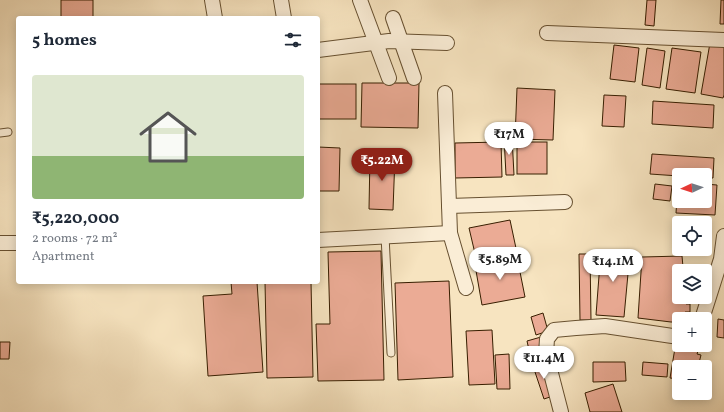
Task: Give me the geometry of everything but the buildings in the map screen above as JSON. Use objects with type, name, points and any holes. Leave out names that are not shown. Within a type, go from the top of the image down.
[{"type":"street","points":[[212,0],[214,16]]},
{"type":"street","points":[[281,0],[284,16]]},
{"type":"street","points":[[360,0],[389,78]]},
{"type":"street","points":[[392,18],[414,78]]},
{"type":"street","points":[[547,33],[724,40]]},
{"type":"street","points":[[320,50],[389,41],[446,43]]},
{"type":"street","points":[[445,93],[450,233],[466,288]]},
{"type":"street","points":[[449,206],[565,202]]},
{"type":"street","points":[[320,240],[450,233]]},
{"type":"street","points":[[704,312],[721,259],[724,236]]},
{"type":"street","points":[[0,243],[16,243]]},
{"type":"street","points":[[561,412],[546,354],[547,339],[554,330],[605,326],[672,336]]},
{"type":"lane","points":[[0,133],[8,132]]},
{"type":"lane","points":[[385,236],[391,353]]}]
